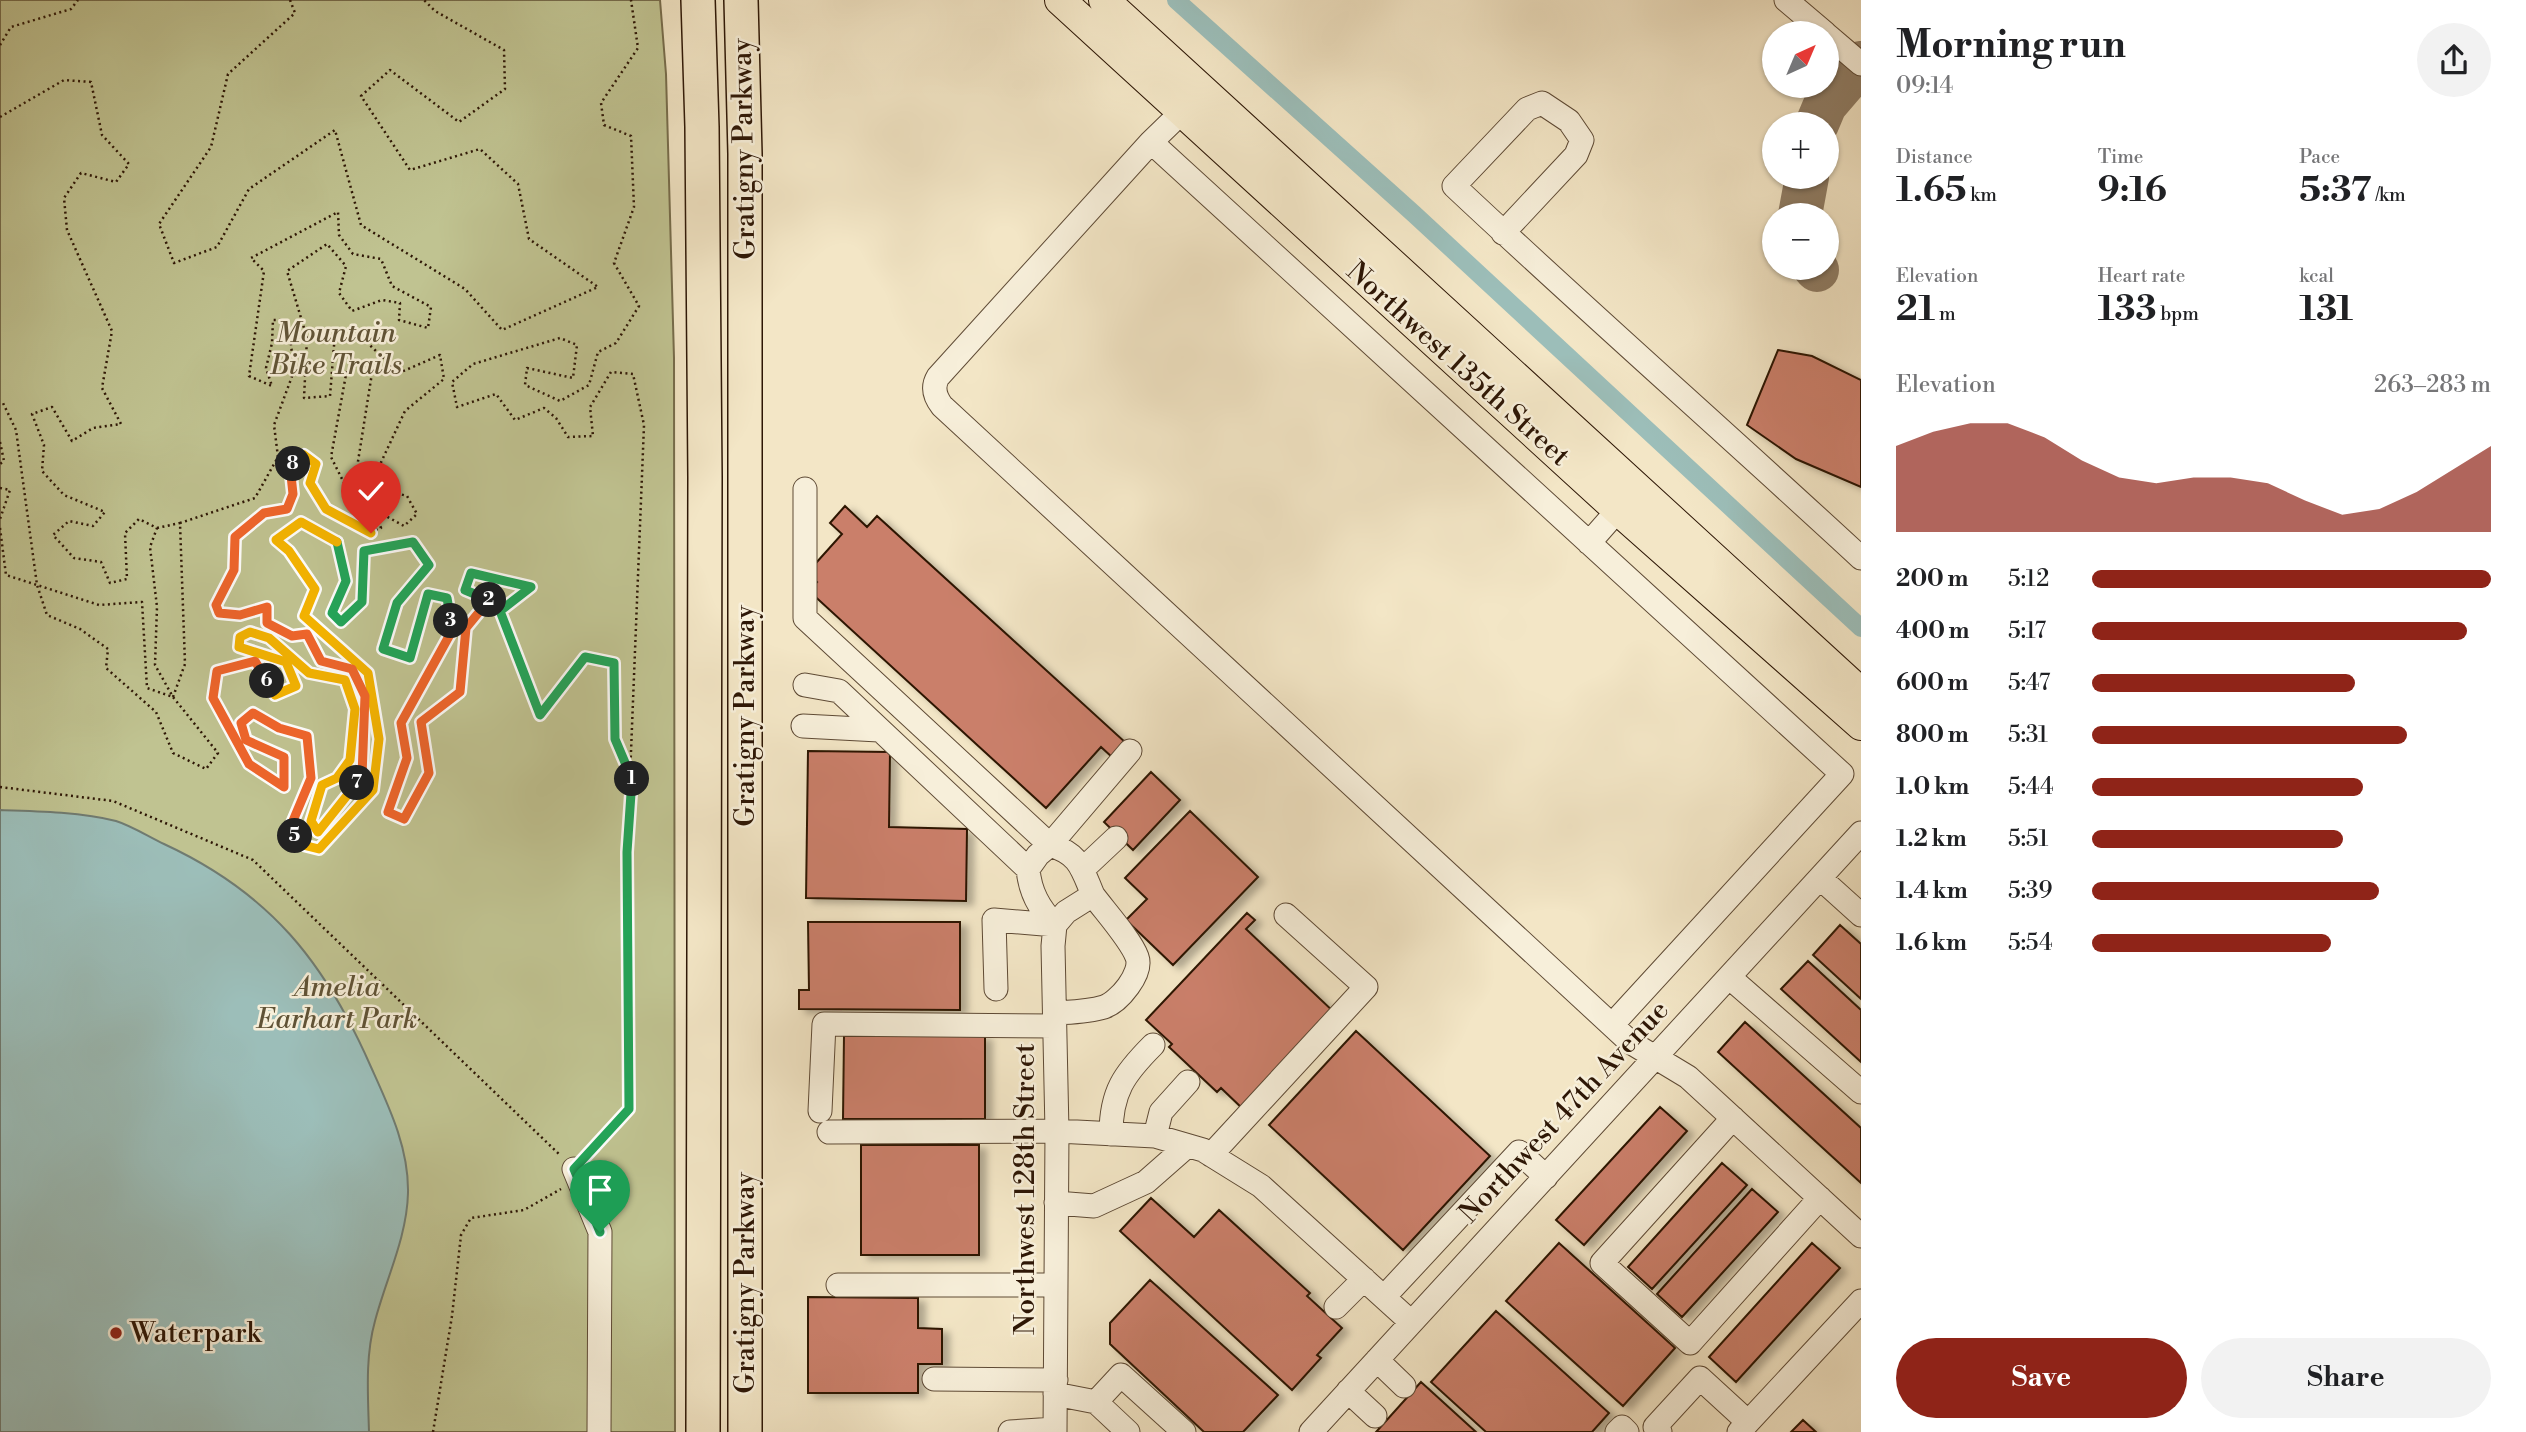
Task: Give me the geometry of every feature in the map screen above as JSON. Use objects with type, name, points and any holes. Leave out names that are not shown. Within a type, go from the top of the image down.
[{"type":"highway","name":"Gratigny Parkway","points":[[698,0],[705,464],[703,1432]]},
{"type":"highway","name":"Gratigny Parkway","points":[[741,0],[745,154],[745,1432]]},
{"type":"main road","name":"Northwest 135th Street","points":[[1059,0],[1618,510],[1861,725]]},
{"type":"main road","name":"Northwest 135th Street","points":[[1104,0],[1861,692]]},
{"type":"main road","points":[[1182,113],[1203,90]]},
{"type":"street","points":[[1786,0],[1811,21]]},
{"type":"street","points":[[1839,45],[1861,64]]},
{"type":"street","points":[[1503,233],[1576,155],[1581,140],[1569,121],[1542,103],[1527,108],[1454,186],[1503,233],[1861,558]]},
{"type":"street","points":[[1182,113],[1151,142],[944,369],[935,383],[937,399],[1630,1042],[1688,1077],[1821,1199],[1858,1227]]},
{"type":"street","points":[[1151,142],[1842,774],[1612,1025]]},
{"type":"street","points":[[805,489],[805,618],[1050,845],[1073,856],[1083,869],[1093,895],[1137,954],[1139,970],[1136,977],[1107,1006],[1055,1020],[824,1024],[825,1121],[1155,1136],[1187,1146],[1211,1156],[1261,1185],[1411,1322]]},
{"type":"street","points":[[1589,543],[1618,510]]},
{"type":"street","points":[[805,685],[839,691],[1028,869],[1034,895],[1054,935]]},
{"type":"street","points":[[803,726],[879,730]]},
{"type":"street","points":[[1028,869],[1130,751]]},
{"type":"street","name":"Northwest 47th Avenue","points":[[1316,1430],[1348,1391],[1861,833]]},
{"type":"street","points":[[1083,869],[1116,838]]},
{"type":"street","points":[[1820,878],[1861,915]]},
{"type":"street","points":[[1054,935],[1066,912],[1093,895]]},
{"type":"street","points":[[1211,1156],[1366,987],[1286,915]]},
{"type":"street","points":[[996,989],[994,920],[1054,935]]},
{"type":"street","name":"Northwest 128th Street","points":[[1054,935],[1055,1431]]},
{"type":"street","points":[[1729,977],[1861,1093]]},
{"type":"street","points":[[1111,1134],[1111,1109],[1121,1084],[1136,1062],[1153,1045]]},
{"type":"street","points":[[1155,1136],[1161,1112],[1188,1082]]},
{"type":"street","points":[[1732,1118],[1601,1263],[1690,1343],[1821,1199]]},
{"type":"street","points":[[1056,1203],[1094,1206],[1146,1182],[1187,1146]]},
{"type":"street","points":[[1384,1297],[1519,1152],[1546,1177]]},
{"type":"street","points":[[576,1173],[600,1232],[599,1432]]},
{"type":"street","points":[[1336,1307],[1364,1279]]},
{"type":"street","points":[[838,1285],[1056,1285]]},
{"type":"street","points":[[1660,1432],[1655,1427],[1700,1378],[1743,1427],[1861,1301]]},
{"type":"street","points":[[1377,1360],[1404,1386]]},
{"type":"street","points":[[1096,1402],[1121,1375],[1184,1432]]},
{"type":"street","points":[[933,1379],[1056,1387],[1096,1402],[1128,1432]]},
{"type":"street","points":[[1348,1391],[1375,1416]]},
{"type":"street","points":[[1617,1432],[1622,1427],[1627,1432]]},
{"type":"street","points":[[1010,1432],[1055,1431]]},
{"type":"path","points":[[0,45],[11,27],[71,9],[78,0]]},
{"type":"path","points":[[290,0],[295,13],[228,74],[211,147],[159,224],[174,263],[217,247],[249,189],[335,130],[361,225],[466,289],[502,330],[598,288],[529,239],[518,184],[480,149],[410,170],[361,96],[390,70],[459,122],[505,89],[504,50],[435,10],[424,0]]},
{"type":"path","points":[[433,1432],[452,1316],[461,1235],[471,1217],[524,1210],[576,1173],[629,1109],[627,852],[644,425],[633,374],[611,372],[590,407],[593,436],[568,438],[556,418],[544,408],[515,421],[496,394],[457,407],[452,382],[473,364],[560,338],[578,345],[573,378],[527,368],[525,385],[560,401],[589,385],[598,352],[616,344],[639,306],[614,263],[634,207],[632,136],[604,125],[601,103],[638,48],[631,0]]},
{"type":"path","points":[[0,117],[64,80],[91,82],[102,135],[129,163],[116,181],[81,173],[64,198],[67,230],[112,331],[102,388],[121,424],[93,428],[72,441],[52,407],[32,414],[44,445],[42,471],[64,495],[105,512],[93,526],[69,521],[53,535],[74,558],[101,562],[110,583],[127,579],[125,533],[139,519],[156,528],[180,523],[255,498],[278,457],[274,425],[294,371],[290,336],[281,320],[272,320],[272,343],[266,368],[272,386],[249,376],[264,271],[251,258],[338,212],[340,235],[354,254],[381,259],[392,285],[431,307],[428,328],[399,320],[400,303],[382,300],[352,311],[339,293],[346,266],[327,244],[287,271],[307,338],[304,398],[330,396],[335,333],[355,331],[399,373],[440,355],[444,379],[405,411],[370,486],[375,510],[404,526],[417,514],[407,496],[370,486],[356,474],[372,373],[362,364],[347,369],[331,457],[355,505],[377,517],[381,527],[371,533],[326,509],[310,483],[316,464],[304,455],[290,466],[293,494],[287,509],[264,513],[235,537],[234,570],[216,605],[219,613],[240,615],[267,607],[267,623],[292,636],[307,634],[321,661],[352,669],[365,696],[362,776],[318,832],[311,821],[322,785],[337,778],[350,760],[355,709],[345,680],[309,673],[269,638],[250,632],[240,637],[239,647],[286,662],[296,686],[275,695],[255,661],[217,671],[213,698],[249,764],[284,787],[284,757],[246,740],[241,723],[253,713],[279,728],[307,736],[311,778],[290,828],[299,844],[319,849],[373,790],[379,739],[368,673],[304,616],[315,589],[289,551],[276,540],[301,522],[337,540],[346,581],[332,613],[341,622],[362,602],[364,551],[413,542],[429,565],[397,603],[383,649],[410,658],[428,594],[447,598],[453,629],[401,723],[407,758],[388,812],[404,819],[429,773],[421,722],[460,692],[466,628],[489,601],[465,590],[471,573],[531,587],[500,611],[540,715],[585,657],[614,663],[615,739],[632,778]]},
{"type":"path","points":[[0,402],[3,403],[16,430],[37,585],[47,615],[80,629],[108,649],[106,668],[156,712],[173,753],[206,769],[218,752],[173,697],[155,665],[157,607],[150,547],[156,528]]},
{"type":"path","points":[[0,442],[4,461],[0,464]]},
{"type":"path","points":[[0,488],[10,490],[0,519]]},
{"type":"path","points":[[173,697],[184,664],[180,523]]},
{"type":"path","points":[[0,528],[6,575],[99,605],[142,602],[147,688],[173,697]]},
{"type":"path","points":[[0,788],[113,801],[253,860],[576,1173]]},
{"type":"green space","name":"Mountain Bike Trails","points":[[0,0],[660,0],[666,74],[674,358],[675,1432],[0,1432]]},
{"type":"water","points":[[0,810],[74,814],[116,821],[201,863],[264,908],[290,934],[334,995],[353,1029],[391,1113],[407,1176],[404,1226],[375,1321],[370,1348],[369,1432],[0,1432]]},
{"type":"building","points":[[1778,350],[1812,356],[1861,380],[1861,487],[1796,459],[1747,425]]},
{"type":"building","points":[[845,506],[867,527],[877,516],[1126,743],[1113,758],[1101,747],[1046,808],[809,591],[817,582],[807,573],[842,534],[830,523]]},
{"type":"building","points":[[808,751],[890,752],[889,827],[967,829],[966,901],[806,898]]},
{"type":"building","points":[[1151,772],[1180,800],[1133,850],[1104,822]]},
{"type":"building","points":[[1190,811],[1258,877],[1173,965],[1126,920],[1147,899],[1125,878]]},
{"type":"building","points":[[1247,913],[1255,920],[1246,929],[1336,1014],[1245,1111],[1221,1088],[1217,1092],[1169,1047],[1172,1044],[1146,1020]]},
{"type":"building","points":[[808,922],[960,922],[960,1010],[799,1009],[799,990],[809,990]]},
{"type":"building","points":[[1840,925],[1861,944],[1861,999],[1813,955]]},
{"type":"building","points":[[1808,961],[1861,1010],[1861,1062],[1781,989]]},
{"type":"building","points":[[1745,1022],[1861,1128],[1861,1183],[1718,1052]]},
{"type":"building","points":[[1356,1031],[1490,1156],[1403,1250],[1269,1125]]},
{"type":"building","points":[[844,1036],[985,1036],[985,1119],[843,1119]]},
{"type":"building","points":[[1660,1107],[1687,1131],[1584,1245],[1556,1220]]},
{"type":"building","points":[[861,1145],[979,1145],[979,1255],[861,1255]]},
{"type":"building","points":[[1722,1163],[1747,1185],[1652,1289],[1628,1267]]},
{"type":"building","points":[[1752,1189],[1778,1212],[1682,1317],[1657,1294]]},
{"type":"building","points":[[1151,1198],[1194,1237],[1219,1210],[1310,1293],[1307,1296],[1342,1328],[1317,1355],[1321,1358],[1292,1390],[1120,1231]]},
{"type":"building","points":[[1559,1243],[1675,1348],[1623,1406],[1506,1301]]},
{"type":"building","points":[[1812,1243],[1840,1268],[1736,1382],[1709,1357]]},
{"type":"building","points":[[1150,1280],[1278,1395],[1243,1432],[1204,1432],[1110,1344],[1110,1323]]},
{"type":"building","points":[[808,1297],[918,1298],[918,1328],[942,1329],[942,1364],[918,1364],[918,1393],[808,1393]]},
{"type":"building","points":[[1496,1311],[1609,1413],[1592,1432],[1486,1432],[1431,1382]]},
{"type":"building","points":[[1421,1382],[1476,1432],[1376,1432]]},
{"type":"building","points":[[1803,1420],[1816,1432],[1791,1432]]},
{"type":"waterway","points":[[1176,0],[1414,214],[1861,628]]},
{"type":"taxiway","points":[[1822,112],[1861,63]]},
{"type":"taxiway","points":[[1802,203],[1805,189]]},
{"type":"place","name":"Waterpark","points":[[116,1333]]},
{"type":"route","points":[[371,533],[326,509],[310,483],[316,464],[304,455],[290,466],[293,494],[287,509],[264,513],[235,537],[234,570],[216,605],[219,613],[240,615],[267,607],[267,623],[292,636],[307,634],[321,661],[352,669],[365,696],[362,776],[318,832],[311,821],[322,785],[337,778],[350,760],[355,709],[345,680],[309,673],[269,638],[250,632],[240,637],[239,647],[286,662],[296,686],[275,695],[255,661],[217,671],[213,698],[249,764],[284,787],[284,757],[246,740],[241,723],[253,713],[279,728],[307,736],[311,778],[290,828],[299,844],[319,849],[373,790],[379,739],[368,673],[304,616],[315,589],[289,551],[276,540],[301,522],[337,540],[346,581],[332,613],[341,622],[362,602],[364,551],[413,542],[429,565],[397,603],[383,649],[410,658],[428,594],[447,598],[453,629],[401,723],[407,758],[388,812],[404,819],[429,773],[421,722],[460,692],[466,628],[489,601],[465,590],[471,573],[531,587],[500,611],[540,715],[585,657],[614,663],[615,739],[632,778],[627,852],[629,1109],[574,1169],[600,1232]]},
{"type":"park label","name":"Amelia Earhart Park","points":[[337,1003]]}]
